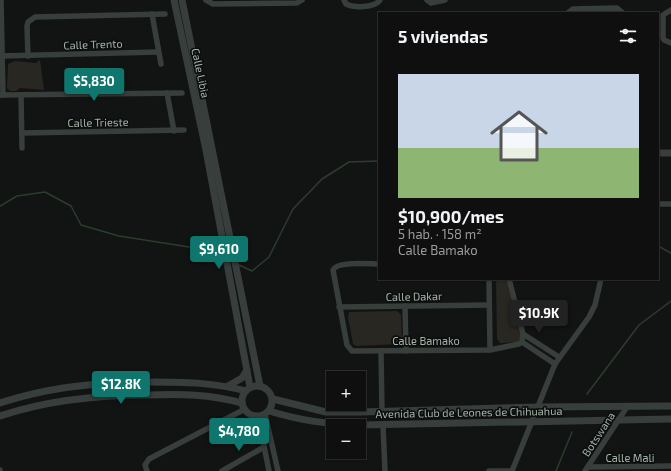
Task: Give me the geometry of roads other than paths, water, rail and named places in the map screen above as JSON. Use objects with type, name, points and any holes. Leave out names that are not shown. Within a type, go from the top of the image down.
[{"type":"street","points":[[1,0],[1,95],[182,92]]},
{"type":"street","name":"Calle Libia","points":[[174,0],[209,149]]},
{"type":"street","name":"Calle Libia","points":[[182,0],[209,149]]},
{"type":"street","points":[[206,0],[212,4],[265,2],[297,3],[302,0]]},
{"type":"street","points":[[344,0],[346,4],[356,6],[372,5],[380,0]]},
{"type":"street","points":[[427,0],[432,3],[445,0]]},
{"type":"street","points":[[569,12],[573,9],[583,11],[617,8],[622,12]]},
{"type":"street","points":[[671,10],[663,15],[663,38],[671,43]]},
{"type":"street","points":[[152,14],[161,64]]},
{"type":"street","points":[[28,56],[27,26],[28,22],[35,17],[165,14]]},
{"type":"street","name":"Calle Trento","points":[[1,56],[158,52]]},
{"type":"street","points":[[167,93],[174,131]]},
{"type":"street","points":[[21,95],[22,148]]},
{"type":"street","name":"Calle Trieste","points":[[22,133],[184,130]]},
{"type":"street","points":[[209,149],[247,370],[248,389],[244,406],[248,413],[264,414]]},
{"type":"street","points":[[209,149],[260,386]]},
{"type":"street","points":[[659,153],[671,153]]},
{"type":"street","points":[[659,204],[671,204]]},
{"type":"street","name":"Calle Bamako","points":[[378,264],[340,264],[334,268],[333,274],[348,347],[354,351],[490,350],[519,344],[522,342]]},
{"type":"street","points":[[489,280],[490,350]]},
{"type":"street","points":[[509,280],[523,334],[522,342],[555,364]]},
{"type":"street","points":[[489,471],[512,471],[555,364],[589,317],[595,305],[601,280]]},
{"type":"street","name":"Calle Dakar","points":[[340,307],[489,305]]},
{"type":"street","points":[[405,306],[406,351]]},
{"type":"street","points":[[523,334],[559,357]]},
{"type":"street","points":[[381,351],[382,412]]},
{"type":"street","points":[[228,386],[242,378],[247,370]]},
{"type":"street","points":[[0,403],[54,389],[118,382],[192,382],[248,389],[260,386],[268,390],[273,399],[272,405],[264,414],[264,447],[269,471]]},
{"type":"street","points":[[0,416],[21,409],[56,402],[119,395],[207,395],[244,406]]},
{"type":"street","name":"Avenida Club de Leones de Chihuahua","points":[[273,399],[326,412],[382,412],[539,407],[671,406]]},
{"type":"street","points":[[147,471],[145,465],[149,460],[244,406]]},
{"type":"street","name":"Botswana","points":[[587,469],[627,407]]},
{"type":"street","points":[[264,414],[278,471]]},
{"type":"street","name":"Avenida Club de Leones de Chihuahua","points":[[264,414],[325,424],[383,425],[671,419]]},
{"type":"street","points":[[383,425],[385,471]]},
{"type":"street","points":[[222,471],[264,447]]},
{"type":"street","name":"Calle Mali","points":[[587,469],[671,466]]},
{"type":"waterway","points":[[239,265],[252,271],[269,257],[293,209],[322,179],[349,162],[378,161]]},
{"type":"waterway","points":[[0,206],[17,196],[45,192],[71,206],[81,225],[119,236],[202,249],[214,254]]},
{"type":"waterway","points":[[659,247],[671,253]]},
{"type":"waterway","points":[[587,394],[639,325],[671,301]]},
{"type":"waterway","points":[[556,471],[572,432]]}]
